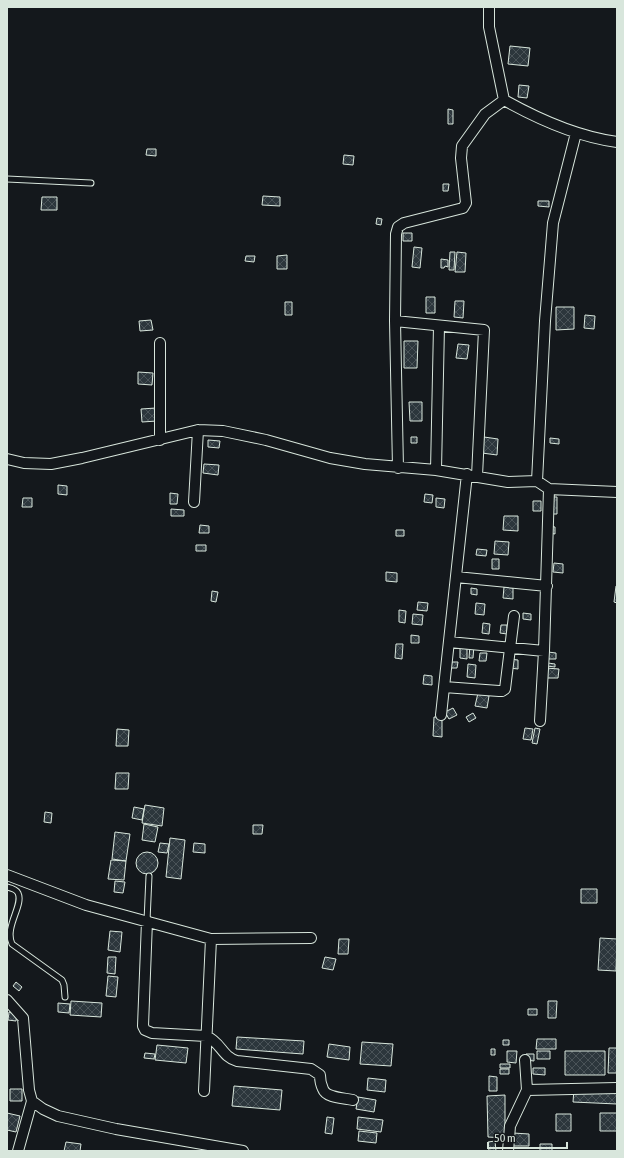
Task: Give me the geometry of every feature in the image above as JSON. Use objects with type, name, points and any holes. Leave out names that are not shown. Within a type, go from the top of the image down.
[{"type":"street","points":[[489,7],[489,27],[504,100]]},
{"type":"street","points":[[504,100],[525,111],[576,133],[617,142]]},
{"type":"street","points":[[398,468],[395,321],[396,234],[398,227],[404,222],[463,208],[466,203],[460,158],[462,146],[485,114],[504,100]]},
{"type":"street","points":[[537,481],[545,321],[553,222],[576,133]]},
{"type":"street","points":[[395,321],[484,330],[472,475],[456,577],[441,715]]},
{"type":"street","points":[[436,470],[439,326]]},
{"type":"street","points":[[160,343],[160,440]]},
{"type":"street","points":[[194,502],[198,430]]},
{"type":"street","points":[[7,459],[24,463],[51,464],[198,430],[223,431],[266,440],[330,458],[365,464],[398,468],[436,470],[508,482],[537,481],[549,489],[617,492]]},
{"type":"street","points":[[540,720],[544,651],[549,489]]},
{"type":"street","points":[[456,577],[546,586]]},
{"type":"street","points":[[444,687],[502,691],[505,689],[514,616]]},
{"type":"street","points":[[449,642],[544,651]]},
{"type":"street","points":[[7,875],[86,905],[211,939],[311,938]]},
{"type":"street","points":[[147,921],[143,1026],[145,1030],[152,1033],[206,1036],[213,1039],[232,1060],[311,1069],[320,1075],[323,1090],[330,1096],[353,1100]]},
{"type":"street","points":[[204,1091],[211,939]]},
{"type":"street","points":[[7,1000],[23,1018],[29,1090],[32,1101],[18,1151]]},
{"type":"street","points":[[508,1150],[510,1126],[527,1090],[525,1060]]},
{"type":"street","points":[[527,1090],[617,1088]]},
{"type":"street","points":[[32,1101],[43,1109],[58,1116],[116,1129],[243,1151]]},
{"type":"lane","points":[[7,179],[91,183]]},
{"type":"lane","points":[[147,921],[149,876]]},
{"type":"lane","points":[[7,887],[15,890],[18,893],[19,899],[10,930],[12,944],[62,980],[66,997]]},
{"type":"building","points":[[510,46],[530,48],[528,66],[508,64]]},
{"type":"building","points":[[519,85],[529,86],[527,98],[518,97]]},
{"type":"building","points":[[448,109],[453,110],[453,124],[448,124]]},
{"type":"building","points":[[147,149],[156,149],[156,156],[146,155]]},
{"type":"building","points":[[344,155],[354,156],[353,165],[343,164]]},
{"type":"building","points":[[443,184],[449,184],[448,191],[443,191]]},
{"type":"building","points":[[263,196],[280,197],[280,206],[262,205]]},
{"type":"building","points":[[42,197],[57,197],[57,210],[41,210]]},
{"type":"building","points":[[538,201],[549,201],[549,207],[538,206]]},
{"type":"building","points":[[377,218],[382,219],[381,225],[376,224]]},
{"type":"building","points":[[403,233],[412,233],[412,241],[403,241]]},
{"type":"building","points":[[414,247],[422,248],[420,268],[412,267]]},
{"type":"building","points":[[450,252],[455,252],[454,270],[449,270]]},
{"type":"building","points":[[457,252],[466,253],[465,272],[455,272]]},
{"type":"building","points":[[287,255],[287,269],[277,269],[277,256]]},
{"type":"building","points":[[246,256],[255,256],[254,262],[245,261]]},
{"type":"building","points":[[441,259],[448,260],[448,267],[445,266],[444,268],[441,268]]},
{"type":"building","points":[[426,297],[435,297],[435,313],[426,313]]},
{"type":"building","points":[[455,301],[464,301],[463,318],[454,317]]},
{"type":"building","points":[[285,302],[292,302],[292,315],[285,315]]},
{"type":"building","points":[[556,307],[574,307],[574,329],[556,330]]},
{"type":"building","points":[[585,315],[595,316],[594,329],[584,328]]},
{"type":"building","points":[[151,320],[153,330],[140,331],[139,321]]},
{"type":"building","points":[[404,341],[418,341],[417,368],[404,368]]},
{"type":"building","points":[[458,344],[469,345],[467,359],[456,358]]},
{"type":"building","points":[[138,372],[153,373],[152,385],[138,384]]},
{"type":"building","points":[[409,402],[422,402],[422,421],[410,421]]},
{"type":"building","points":[[156,408],[157,421],[142,422],[141,409]]},
{"type":"building","points":[[411,437],[417,437],[417,443],[411,443]]},
{"type":"building","points":[[484,437],[498,439],[497,455],[482,453]]},
{"type":"building","points":[[550,438],[559,439],[559,444],[550,443]]},
{"type":"building","points":[[208,440],[220,441],[219,448],[208,447]]},
{"type":"building","points":[[204,464],[219,465],[218,475],[203,473]]},
{"type":"building","points":[[58,485],[67,486],[67,495],[58,494]]},
{"type":"building","points":[[170,493],[178,494],[177,504],[170,504]]},
{"type":"building","points":[[425,494],[433,495],[432,503],[424,502]]},
{"type":"building","points":[[551,497],[557,497],[557,514],[550,514]]},
{"type":"building","points":[[23,498],[32,498],[32,507],[22,507]]},
{"type":"building","points":[[436,498],[445,499],[444,508],[436,507]]},
{"type":"building","points":[[533,501],[541,501],[541,511],[533,511]]},
{"type":"building","points":[[171,509],[184,510],[184,516],[171,516]]},
{"type":"building","points":[[504,516],[518,516],[518,531],[503,530]]},
{"type":"building","points":[[200,525],[209,526],[209,533],[199,533]]},
{"type":"building","points":[[549,526],[555,527],[555,534],[549,533]]},
{"type":"building","points":[[396,530],[404,530],[404,536],[396,536]]},
{"type":"building","points":[[495,541],[509,542],[508,555],[494,554]]},
{"type":"building","points":[[196,545],[206,545],[206,551],[196,551]]},
{"type":"building","points":[[477,549],[487,550],[486,556],[476,555]]},
{"type":"building","points":[[492,559],[499,559],[499,569],[492,569]]},
{"type":"building","points":[[554,563],[563,564],[563,573],[553,572]]},
{"type":"building","points":[[386,572],[397,573],[397,582],[386,581]]},
{"type":"building","points":[[617,586],[617,603],[614,602]]},
{"type":"building","points":[[504,587],[513,588],[513,599],[503,598]]},
{"type":"building","points":[[471,588],[477,589],[477,595],[471,594]]},
{"type":"building","points":[[212,591],[218,592],[216,602],[211,601]]},
{"type":"building","points":[[418,602],[428,603],[427,611],[417,610]]},
{"type":"building","points":[[476,603],[485,604],[484,615],[475,614]]},
{"type":"building","points":[[399,610],[406,611],[405,623],[399,622]]},
{"type":"building","points":[[523,613],[531,614],[531,620],[523,619]]},
{"type":"building","points":[[413,614],[423,615],[422,625],[412,624]]},
{"type":"building","points":[[483,623],[490,624],[489,634],[482,633]]},
{"type":"building","points":[[501,625],[507,625],[507,634],[500,633]]},
{"type":"building","points":[[411,635],[419,636],[419,643],[411,643]]},
{"type":"building","points":[[396,644],[403,644],[402,659],[395,658]]},
{"type":"building","points":[[470,645],[474,645],[473,658],[469,658]]},
{"type":"building","points":[[460,648],[467,648],[467,659],[460,658]]},
{"type":"building","points":[[548,652],[556,653],[556,659],[547,659]]},
{"type":"building","points":[[480,653],[487,653],[486,661],[479,661]]},
{"type":"building","points":[[510,659],[518,660],[518,669],[510,668]]},
{"type":"building","points":[[452,662],[458,662],[457,668],[451,668]]},
{"type":"building","points":[[548,663],[555,664],[555,667],[547,666]]},
{"type":"building","points":[[468,664],[476,665],[475,678],[467,677]]},
{"type":"building","points":[[546,668],[559,669],[558,678],[546,678]]},
{"type":"building","points":[[424,675],[432,676],[432,685],[423,684]]},
{"type":"building","points":[[478,693],[489,696],[487,708],[475,706]]},
{"type":"building","points":[[453,708],[457,715],[449,719],[445,712]]},
{"type":"building","points":[[473,713],[476,718],[469,722],[466,717]]},
{"type":"building","points":[[434,717],[442,717],[442,737],[433,736]]},
{"type":"building","points":[[525,728],[533,729],[531,740],[523,739]]},
{"type":"building","points":[[535,728],[540,729],[537,744],[532,743]]},
{"type":"building","points":[[117,729],[129,730],[128,746],[116,746]]},
{"type":"building","points":[[116,773],[129,773],[128,789],[115,789]]},
{"type":"building","points":[[145,805],[164,808],[162,826],[142,823]]},
{"type":"building","points":[[134,807],[144,809],[142,820],[132,818]]},
{"type":"building","points":[[45,812],[52,813],[51,823],[44,822]]},
{"type":"building","points":[[144,824],[158,827],[155,842],[142,840]]},
{"type":"building","points":[[253,825],[263,825],[262,834],[253,834]]},
{"type":"building","points":[[115,832],[130,834],[126,861],[112,859]]},
{"type":"building","points":[[170,838],[185,840],[181,879],[166,877]]},
{"type":"building","points":[[160,843],[169,844],[167,853],[158,852]]},
{"type":"building","points":[[194,843],[205,844],[205,853],[193,852]]},
{"type":"building","points":[[147,852],[155,855],[158,863],[155,871],[147,874],[139,871],[136,863],[139,855]]},
{"type":"building","points":[[111,860],[126,861],[124,880],[108,879]]},
{"type":"building","points":[[115,881],[125,882],[123,893],[114,892]]},
{"type":"building","points":[[581,889],[597,889],[597,903],[581,903]]},
{"type":"building","points":[[110,931],[122,932],[120,952],[108,950]]},
{"type":"building","points":[[600,938],[617,939],[616,971],[598,970]]},
{"type":"building","points":[[339,939],[349,939],[348,954],[338,954]]},
{"type":"building","points":[[108,957],[116,957],[115,974],[107,973]]},
{"type":"building","points":[[325,957],[336,959],[333,970],[322,968]]},
{"type":"building","points":[[108,976],[118,977],[116,997],[106,996]]},
{"type":"building","points":[[16,982],[22,987],[19,991],[13,986]]},
{"type":"building","points":[[71,1001],[102,1003],[101,1017],[70,1015]]},
{"type":"building","points":[[548,1001],[557,1001],[556,1018],[548,1018]]},
{"type":"building","points":[[58,1003],[70,1004],[69,1013],[58,1012]]},
{"type":"building","points":[[528,1009],[537,1009],[537,1015],[528,1015]]},
{"type":"building","points":[[9,1012],[17,1013],[16,1021],[8,1020]]},
{"type":"building","points":[[237,1037],[304,1041],[303,1054],[236,1049]]},
{"type":"building","points":[[537,1039],[556,1039],[556,1049],[536,1049]]},
{"type":"building","points":[[503,1040],[509,1040],[509,1045],[503,1045]]},
{"type":"building","points":[[362,1042],[393,1044],[391,1066],[360,1064]]},
{"type":"building","points":[[329,1044],[350,1047],[349,1060],[327,1057]]},
{"type":"building","points":[[157,1045],[188,1048],[186,1063],[155,1060]]},
{"type":"building","points":[[609,1048],[617,1048],[617,1073],[608,1073]]},
{"type":"building","points":[[491,1049],[495,1049],[495,1055],[491,1055]]},
{"type":"building","points":[[507,1051],[517,1051],[516,1063],[507,1062]]},
{"type":"building","points":[[537,1051],[550,1051],[550,1059],[537,1059]]},
{"type":"building","points":[[565,1051],[605,1051],[605,1075],[565,1075]]},
{"type":"building","points":[[145,1053],[155,1054],[154,1059],[144,1058]]},
{"type":"building","points":[[526,1054],[534,1054],[534,1061],[526,1060]]},
{"type":"building","points":[[500,1064],[510,1064],[510,1068],[500,1068]]},
{"type":"building","points":[[533,1068],[545,1068],[545,1075],[533,1074]]},
{"type":"building","points":[[500,1069],[509,1069],[509,1074],[500,1074]]},
{"type":"building","points":[[489,1076],[497,1077],[497,1091],[489,1091]]},
{"type":"building","points":[[368,1078],[386,1080],[385,1092],[367,1090]]},
{"type":"building","points":[[234,1086],[282,1090],[280,1110],[232,1106]]},
{"type":"building","points":[[10,1089],[22,1089],[22,1101],[10,1101]]},
{"type":"building","points":[[574,1089],[617,1090],[617,1104],[573,1102]]},
{"type":"building","points":[[505,1095],[505,1138],[488,1137],[487,1096]]},
{"type":"building","points":[[358,1097],[376,1100],[374,1112],[356,1109]]},
{"type":"building","points":[[7,1113],[20,1116],[16,1132],[7,1130]]},
{"type":"building","points":[[600,1113],[617,1113],[617,1131],[600,1131]]},
{"type":"building","points":[[556,1114],[571,1114],[571,1131],[556,1131]]},
{"type":"building","points":[[327,1117],[334,1118],[332,1134],[325,1133]]},
{"type":"building","points":[[358,1117],[383,1120],[381,1132],[357,1129]]},
{"type":"building","points":[[359,1131],[377,1133],[376,1143],[358,1141]]},
{"type":"building","points":[[513,1133],[529,1134],[529,1146],[512,1146]]},
{"type":"building","points":[[495,1141],[496,1151],[489,1151],[488,1142]]},
{"type":"building","points":[[66,1142],[81,1144],[80,1151],[64,1151]]},
{"type":"building","points":[[540,1144],[552,1144],[552,1151],[540,1151]]}]
